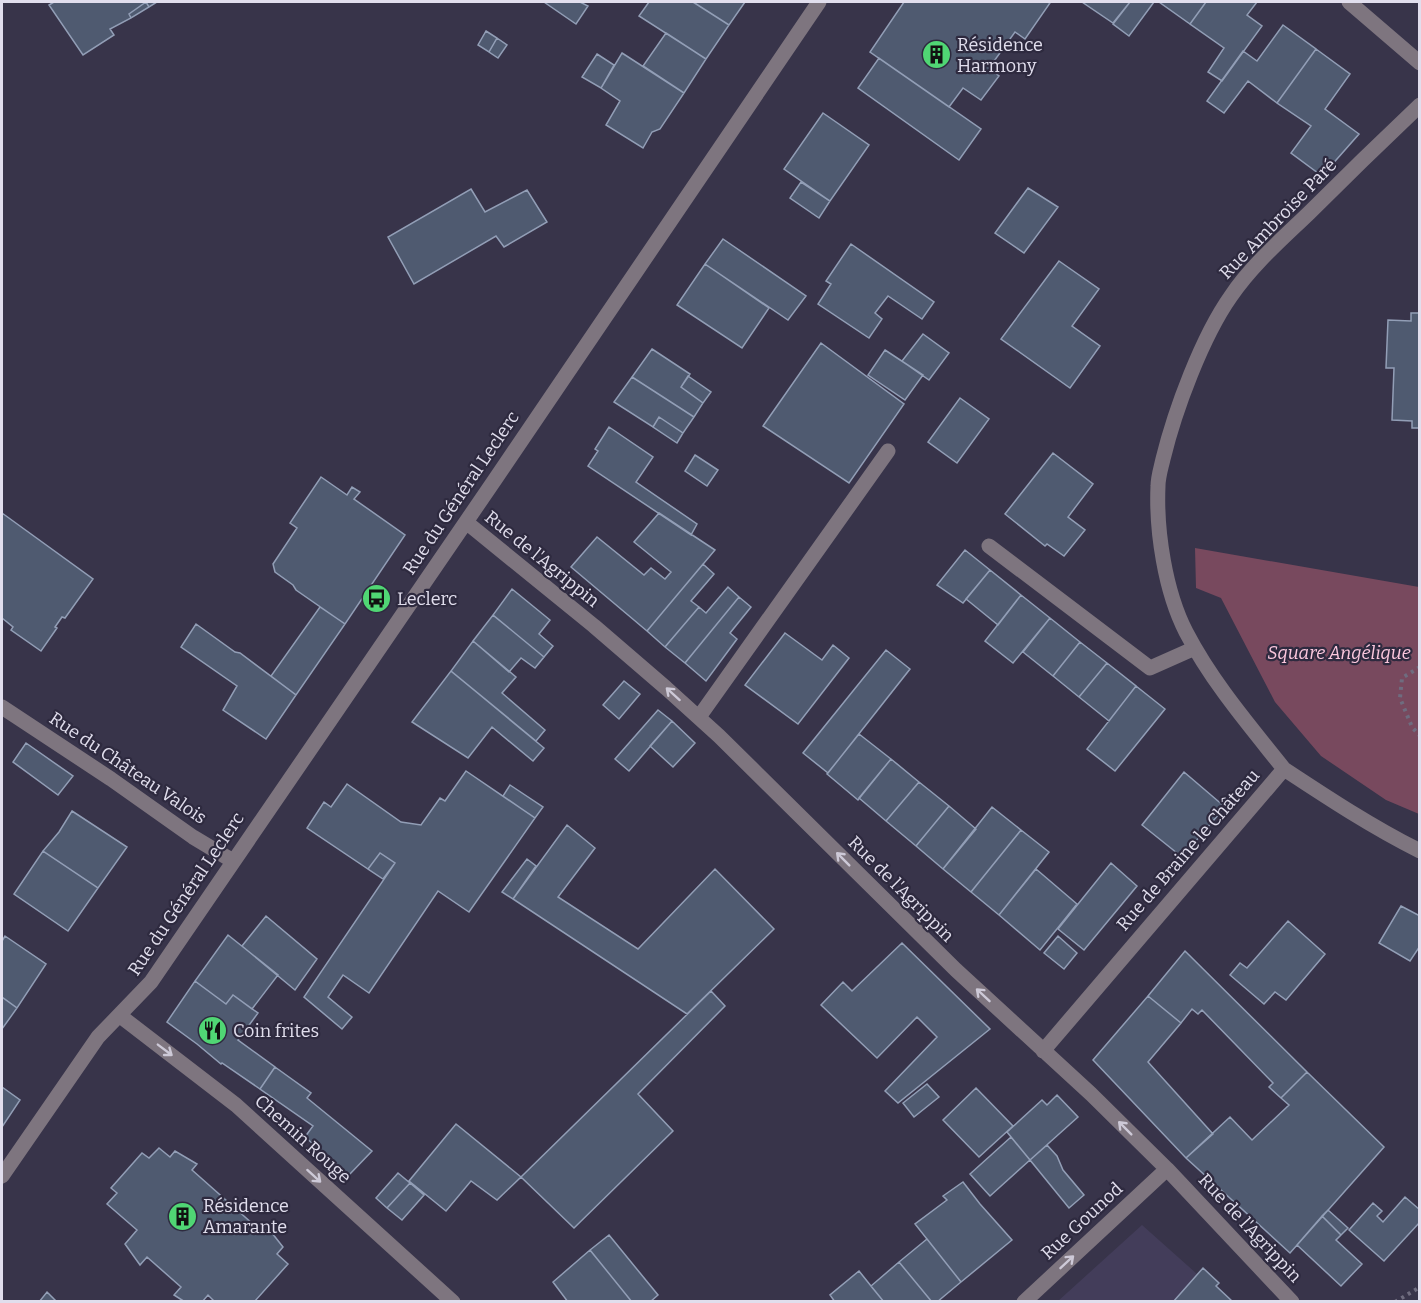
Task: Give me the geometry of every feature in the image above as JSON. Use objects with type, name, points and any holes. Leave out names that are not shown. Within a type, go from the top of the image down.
[{"type":"street","name":"Rue du Général Leclerc","points":[[2,1176],[98,1037],[151,982],[819,2]]},
{"type":"street","points":[[1349,2],[1419,63]]},
{"type":"street","name":"Rue Ambroise Paré","points":[[1284,769],[1238,712],[1185,630],[1169,587],[1160,534],[1158,484],[1168,436],[1187,385],[1230,296],[1271,250],[1419,105]]},
{"type":"street","points":[[699,717],[888,451]]},
{"type":"street","name":"Rue de l'Agrippin","points":[[466,522],[603,634],[699,717],[956,970],[1091,1094],[1167,1169],[1292,1302]]},
{"type":"street","points":[[989,546],[1150,668],[1195,648]]},
{"type":"street","name":"Rue du Château Valois","points":[[2,707],[111,779],[193,837],[233,861]]},
{"type":"street","name":"Rue de Braine le Château","points":[[1043,1051],[1284,769],[1336,804],[1419,851]]},
{"type":"street","name":"Chemin Rouge","points":[[119,1015],[236,1105],[446,1299]]},
{"type":"street","name":"Rue Gounod","points":[[1024,1302],[1167,1169]]},
{"type":"path","points":[[1419,667],[1402,678],[1400,698],[1412,727],[1419,736]]},
{"type":"path","points":[[1395,1302],[1419,1287]]},
{"type":"shaded area","points":[[1142,1225],[1197,1274],[1203,1268],[1219,1283],[1216,1286],[1233,1301],[1057,1302]]},
{"type":"green space","name":"Square Angélique","points":[[1195,548],[1419,587],[1419,814],[1386,800],[1321,756],[1275,702],[1221,598],[1196,588]]},
{"type":"building","points":[[54,2],[146,2],[129,14],[131,18],[110,29],[114,35],[83,55],[49,5]]},
{"type":"building","points":[[146,2],[157,2],[149,7]]},
{"type":"building","points":[[146,2],[149,7],[131,18],[129,14]]},
{"type":"building","points":[[544,2],[580,2],[588,6],[576,24]]},
{"type":"building","points":[[649,2],[693,2],[729,25],[706,59],[639,16]]},
{"type":"building","points":[[693,2],[745,2],[729,25]]},
{"type":"building","name":"Résidence Harmony","points":[[904,2],[1050,3],[1025,39],[1015,32],[989,68],[999,76],[981,100],[963,88],[949,107],[870,52]]},
{"type":"building","points":[[1082,2],[1130,2],[1113,23]]},
{"type":"building","points":[[1130,2],[1154,2],[1129,36],[1113,24]]},
{"type":"building","points":[[1159,2],[1206,2],[1190,24]]},
{"type":"building","points":[[1206,2],[1257,2],[1247,15],[1262,26],[1222,81],[1208,72],[1224,48],[1190,24]]},
{"type":"building","points":[[1283,25],[1316,49],[1277,103],[1248,81],[1224,113],[1207,101],[1243,51],[1257,61]]},
{"type":"building","points":[[486,31],[497,38],[489,52],[478,45]]},
{"type":"building","points":[[666,33],[706,59],[684,93],[643,66]]},
{"type":"building","points":[[497,38],[507,45],[498,58],[489,52]]},
{"type":"building","points":[[1316,49],[1350,74],[1325,109],[1359,134],[1322,176],[1291,153],[1311,126],[1277,103]]},
{"type":"building","points":[[622,53],[684,93],[660,129],[652,132],[643,148],[606,125],[620,101],[601,88]]},
{"type":"building","points":[[597,54],[614,65],[601,88],[582,77]]},
{"type":"building","points":[[879,58],[981,129],[959,160],[858,88]]},
{"type":"building","points":[[823,113],[869,145],[830,201],[784,169]]},
{"type":"building","points":[[801,182],[830,201],[819,218],[790,198]]},
{"type":"building","points":[[1028,188],[1058,207],[1024,253],[995,233]]},
{"type":"building","points":[[471,189],[485,212],[527,190],[547,222],[504,247],[496,236],[414,284],[388,237]]},
{"type":"building","points":[[723,239],[806,296],[788,320],[705,264]]},
{"type":"building","points":[[851,244],[934,302],[922,319],[888,296],[875,313],[882,319],[869,338],[818,304],[831,284],[826,281]]},
{"type":"building","points":[[1059,261],[1099,289],[1072,326],[1100,346],[1070,388],[1001,339]]},
{"type":"building","points":[[705,264],[769,308],[742,348],[677,305]]},
{"type":"building","points":[[1411,313],[1420,313],[1420,428],[1412,428],[1412,421],[1392,420],[1394,368],[1386,368],[1388,320],[1411,321]]},
{"type":"building","points":[[923,334],[949,353],[929,380],[902,361]]},
{"type":"building","points":[[821,343],[904,404],[849,483],[763,426]]},
{"type":"building","points":[[652,349],[690,374],[681,387],[703,403],[694,417],[632,377]]},
{"type":"building","points":[[885,350],[923,375],[905,400],[868,375]]},
{"type":"building","points":[[688,376],[711,392],[703,403],[681,387]]},
{"type":"building","points":[[632,377],[694,417],[683,433],[659,417],[653,427],[614,402]]},
{"type":"building","points":[[960,398],[989,419],[957,463],[928,442]]},
{"type":"building","points":[[659,417],[683,433],[677,443],[653,427]]},
{"type":"building","points":[[609,427],[653,457],[636,482],[697,524],[691,535],[588,466],[598,451],[595,449]]},
{"type":"building","points":[[1053,453],[1093,484],[1068,517],[1085,530],[1064,556],[1047,544],[1045,546],[1005,514]]},
{"type":"building","points":[[695,455],[718,470],[707,486],[685,471]]},
{"type":"building","points":[[321,477],[347,495],[352,487],[360,492],[354,499],[405,535],[345,624],[296,590],[293,585],[275,572],[273,564],[297,528],[290,523]]},
{"type":"building","points":[[2,513],[93,579],[65,618],[62,617],[41,651],[11,630],[13,627],[2,618]]},
{"type":"building","points":[[659,513],[715,550],[647,631],[571,567],[597,537],[644,575],[651,568],[665,579],[671,572],[634,542]]},
{"type":"building","points":[[965,550],[990,570],[963,603],[937,585]]},
{"type":"building","points":[[703,564],[714,574],[691,601],[699,607],[665,647],[647,631]]},
{"type":"building","points":[[990,570],[1021,595],[998,625],[966,599]]},
{"type":"building","points":[[728,587],[739,597],[685,663],[665,647],[699,607],[706,613]]},
{"type":"building","points":[[512,589],[550,620],[539,634],[553,646],[544,657],[493,615]]},
{"type":"building","points":[[1021,595],[1050,618],[1013,663],[985,641]]},
{"type":"building","points":[[739,597],[751,607],[730,633],[737,639],[706,681],[685,663]]},
{"type":"building","points":[[320,607],[345,624],[296,695],[271,676]]},
{"type":"building","points":[[493,615],[544,657],[535,668],[521,658],[509,672],[473,641]]},
{"type":"building","points":[[1050,618],[1080,642],[1053,676],[1023,652]]},
{"type":"building","points":[[196,624],[235,652],[240,653],[296,695],[266,739],[223,710],[237,686],[181,647]]},
{"type":"building","points":[[785,633],[822,660],[833,645],[849,658],[798,724],[745,685]]},
{"type":"building","points":[[473,641],[516,677],[502,693],[545,730],[536,741],[451,671]]},
{"type":"building","points":[[1080,642],[1107,663],[1079,697],[1053,676]]},
{"type":"building","points":[[886,650],[910,669],[828,773],[803,753]]},
{"type":"building","points":[[1107,663],[1136,686],[1109,721],[1079,697]]},
{"type":"building","points":[[451,671],[544,748],[533,761],[492,727],[468,758],[412,722]]},
{"type":"building","points":[[624,681],[640,694],[619,719],[603,705]]},
{"type":"building","points":[[1136,686],[1165,709],[1115,771],[1087,749]]},
{"type":"building","points":[[658,710],[672,721],[629,771],[615,759]]},
{"type":"building","points":[[672,721],[695,743],[673,767],[650,746]]},
{"type":"building","points":[[859,734],[891,759],[858,800],[827,774]]},
{"type":"building","points":[[26,743],[73,776],[58,795],[13,762]]},
{"type":"building","points":[[891,759],[919,782],[886,821],[859,798]]},
{"type":"building","points":[[466,771],[535,818],[469,912],[438,891],[369,993],[343,975],[328,997],[352,1017],[342,1029],[304,997],[395,863],[380,853],[368,869],[307,828],[324,802],[331,807],[347,784],[401,822],[421,825],[440,798],[445,801]]},
{"type":"building","points":[[1184,772],[1225,807],[1182,857],[1142,825]]},
{"type":"building","points":[[919,782],[949,806],[916,846],[886,821]]},
{"type":"building","points":[[510,785],[543,807],[535,818],[503,796]]},
{"type":"building","points":[[949,806],[976,829],[943,869],[916,846]]},
{"type":"building","points":[[992,807],[1021,830],[971,892],[943,869]]},
{"type":"building","points":[[72,811],[127,847],[98,888],[43,851],[59,832]]},
{"type":"building","points":[[567,825],[595,848],[558,897],[638,949],[715,869],[774,929],[687,1014],[513,899]]},
{"type":"building","points":[[1021,830],[1049,852],[999,915],[971,892]]},
{"type":"building","points":[[43,851],[98,888],[68,931],[14,894]]},
{"type":"building","points":[[380,853],[395,863],[383,879],[368,869]]},
{"type":"building","points":[[527,859],[536,866],[513,899],[502,892]]},
{"type":"building","points":[[1111,863],[1137,886],[1084,950],[1058,929]]},
{"type":"building","points":[[1036,869],[1077,904],[1040,950],[999,915]]},
{"type":"building","points":[[1401,906],[1420,916],[1420,946],[1410,961],[1379,943]]},
{"type":"building","points":[[266,916],[317,959],[295,990],[242,946]]},
{"type":"building","points":[[1288,921],[1325,954],[1286,1000],[1275,992],[1264,1004],[1230,975],[1240,963],[1247,968]]},
{"type":"building","points":[[228,935],[278,975],[252,1009],[233,995],[226,1004],[195,981]]},
{"type":"building","points":[[5,936],[46,964],[17,1008],[2,997],[2,941]]},
{"type":"building","points":[[1058,936],[1077,953],[1064,969],[1044,953]]},
{"type":"building","points":[[902,943],[990,1029],[898,1103],[885,1091],[937,1037],[917,1017],[877,1058],[821,1005],[843,982],[852,991]]},
{"type":"building","points":[[1185,951],[1307,1072],[1281,1098],[1269,1087],[1273,1083],[1202,1010],[1198,1014],[1192,1009],[1181,1023],[1148,996]]},
{"type":"building","name":"Coin frites","points":[[195,981],[226,1004],[233,995],[258,1013],[238,1040],[275,1067],[260,1089],[221,1064],[167,1022]]},
{"type":"building","points":[[711,991],[725,1006],[638,1094],[673,1131],[574,1228],[521,1177]]},
{"type":"building","points":[[1148,996],[1181,1023],[1148,1062],[1213,1134],[1186,1158],[1093,1060]]},
{"type":"building","points":[[2,997],[17,1008],[2,1029]]},
{"type":"building","points":[[275,1067],[311,1093],[307,1098],[372,1151],[349,1175],[305,1137],[313,1126],[260,1089]]},
{"type":"building","points":[[1307,1072],[1384,1147],[1290,1253],[1186,1158],[1230,1117],[1252,1140],[1289,1105],[1281,1098]]},
{"type":"building","points":[[927,1084],[939,1097],[914,1117],[903,1103]]},
{"type":"building","points":[[2,1087],[20,1100],[2,1127]]},
{"type":"building","points":[[976,1088],[1013,1126],[979,1157],[943,1120]]},
{"type":"building","points":[[1057,1095],[1078,1117],[1030,1160],[1007,1132],[1042,1100],[1047,1105]]},
{"type":"building","points":[[456,1124],[521,1177],[497,1200],[471,1181],[446,1211],[409,1181]]},
{"type":"building","points":[[1011,1137],[1030,1160],[990,1196],[970,1174]]},
{"type":"building","points":[[1047,1145],[1057,1156],[1063,1170],[1084,1195],[1069,1208],[1030,1160]]},
{"type":"building","name":"Résidence Amarante","points":[[159,1148],[170,1157],[175,1151],[197,1164],[192,1170],[263,1233],[268,1228],[283,1247],[277,1254],[288,1264],[254,1302],[215,1302],[208,1295],[202,1302],[185,1302],[174,1295],[181,1287],[147,1257],[140,1265],[125,1244],[137,1230],[107,1204],[117,1193],[111,1188],[142,1153],[149,1158]]},
{"type":"building","points":[[398,1173],[410,1183],[387,1208],[376,1198]]},
{"type":"building","points":[[963,1182],[1012,1240],[961,1282],[915,1224],[947,1200],[943,1196]]},
{"type":"building","points":[[410,1183],[424,1195],[402,1220],[387,1208]]},
{"type":"building","points":[[1405,1197],[1420,1210],[1420,1222],[1384,1261],[1349,1230],[1373,1203],[1382,1211],[1377,1216],[1383,1222]]},
{"type":"building","points":[[1328,1210],[1348,1228],[1341,1235],[1322,1216]]},
{"type":"building","points":[[1322,1216],[1341,1235],[1336,1240],[1362,1264],[1341,1286],[1297,1245]]},
{"type":"building","points":[[609,1235],[658,1295],[650,1302],[632,1302],[590,1250]]},
{"type":"building","points":[[927,1239],[961,1282],[937,1302],[932,1302],[899,1262]]},
{"type":"building","points":[[590,1250],[632,1302],[568,1302],[553,1282]]},
{"type":"building","points":[[899,1262],[932,1302],[884,1302],[871,1286]]},
{"type":"building","points":[[1203,1268],[1219,1283],[1216,1286],[1233,1302],[1173,1302]]},
{"type":"building","points":[[859,1271],[884,1302],[835,1302],[830,1295]]},
{"type":"building","points":[[47,1292],[57,1302],[39,1302]]},
{"type":"place","name":"Résidence Harmony","points":[[936,55]]},
{"type":"place","name":"Leclerc","points":[[376,599]]},
{"type":"place","name":"Coin frites","points":[[212,1031]]},
{"type":"place","name":"Résidence Amarante","points":[[182,1216]]}]
